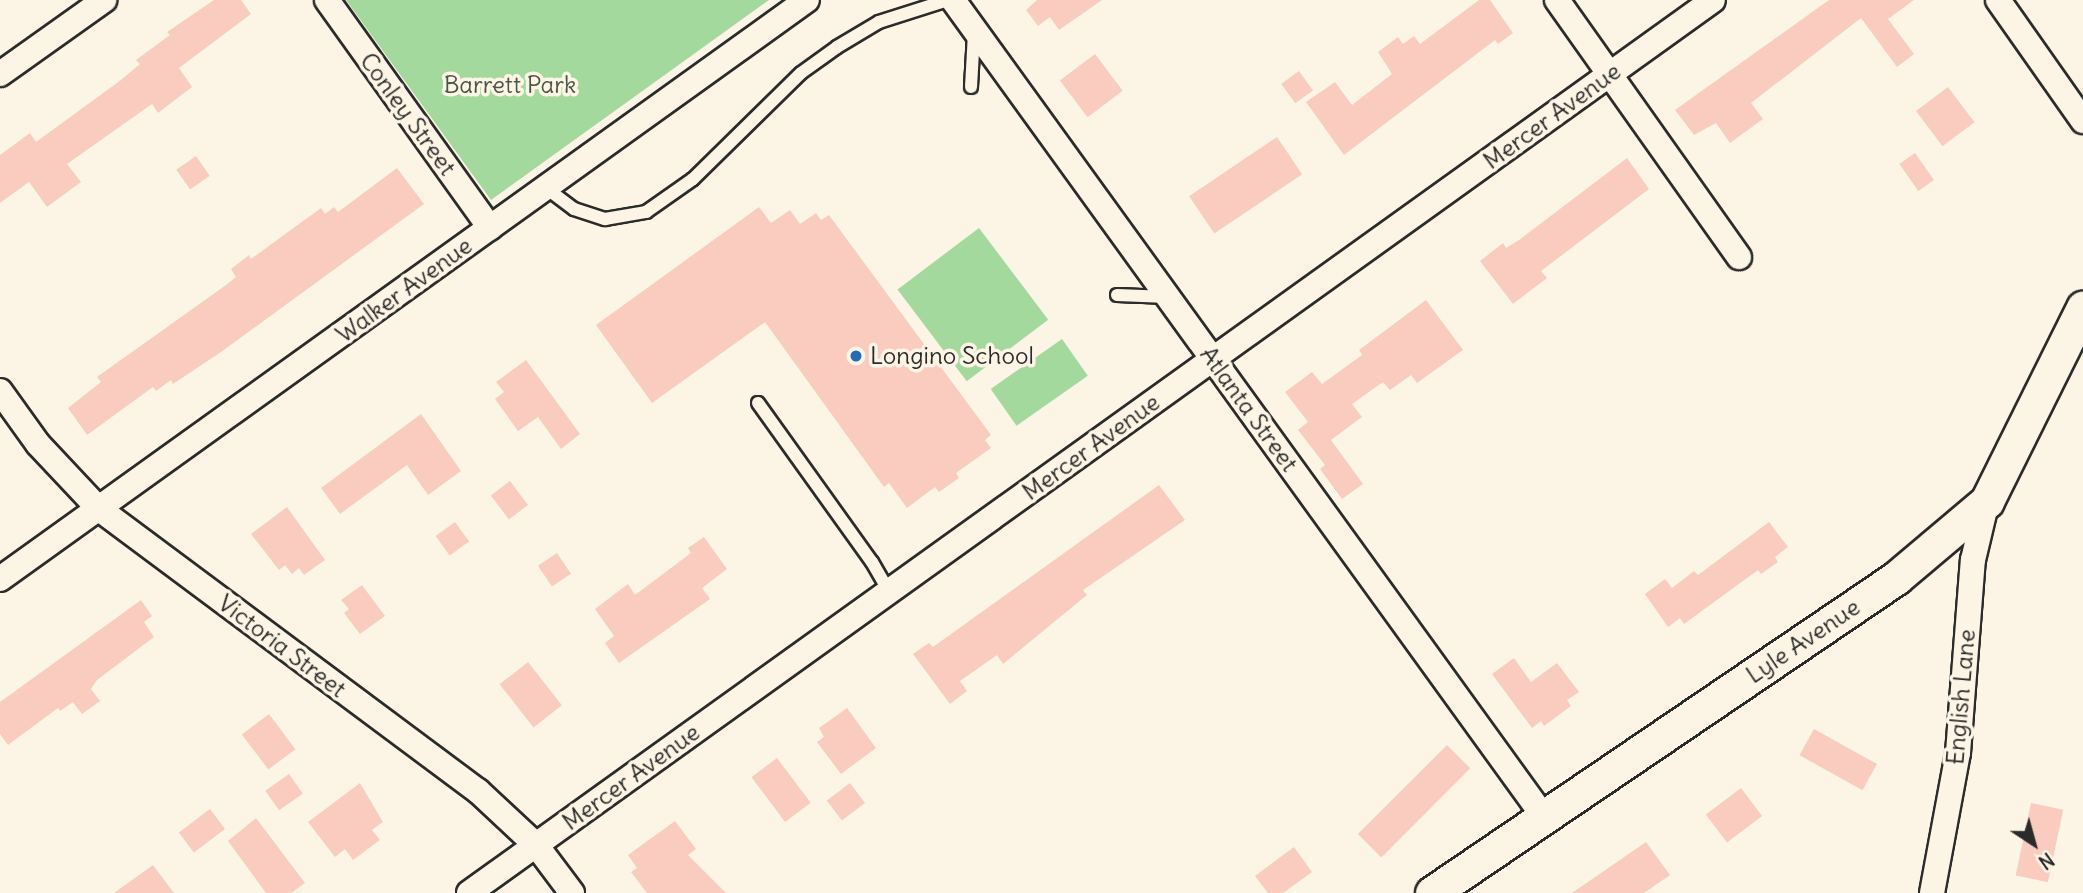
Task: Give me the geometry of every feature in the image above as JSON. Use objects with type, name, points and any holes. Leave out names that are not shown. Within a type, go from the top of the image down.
[{"type":"street","points":[[0,74],[104,0]]},
{"type":"street","name":"Conley Street","points":[[327,0],[490,228]]},
{"type":"street","name":"Walker Avenue","points":[[0,579],[807,0]]},
{"type":"street","name":"Atlanta Street","points":[[953,0],[1544,817]]},
{"type":"street","points":[[1557,0],[1739,257]]},
{"type":"street","name":"Mercer Avenue","points":[[469,893],[1713,0]]},
{"type":"street","points":[[1998,0],[2083,121]]},
{"type":"street","name":"Lyle Avenue","points":[[1432,893],[1896,578],[1987,500],[2083,308]]},
{"type":"street","name":"Victoria Street","points":[[0,391],[38,444],[99,508],[478,791],[536,845],[572,893]]},
{"type":"street","name":"English Lane","points":[[1932,893],[1958,753],[1973,560],[1987,500]]},
{"type":"lane","points":[[545,188],[574,209],[605,219],[646,212],[693,180],[801,73],[837,47],[879,22],[948,0]]},
{"type":"lane","points":[[971,87],[975,30]]},
{"type":"lane","points":[[1117,295],[1168,297]]},
{"type":"lane","points":[[758,403],[889,592]]},
{"type":"green space","name":"Barrett Park","points":[[346,0],[769,0],[491,200]]},
{"type":"green space","points":[[979,228],[1048,320],[967,381],[898,289]]},
{"type":"green space","points":[[1062,339],[1088,376],[1017,426],[991,389]]},
{"type":"building","points":[[214,0],[241,0],[251,14],[179,68],[192,87],[158,113],[152,104],[67,164],[81,182],[47,207],[29,182],[0,203],[0,155],[30,133],[36,142],[121,80],[140,64],[136,60],[170,35],[167,32]]},
{"type":"building","points":[[1037,0],[1102,0],[1059,30],[1050,17],[1038,26],[1026,10]]},
{"type":"building","points":[[1479,0],[1490,0],[1513,33],[1498,44],[1495,40],[1344,155],[1306,102],[1335,82],[1352,105],[1392,74],[1378,52],[1398,37],[1403,44],[1414,36],[1420,44]]},
{"type":"building","points":[[1829,0],[1914,0],[1888,19],[1914,54],[1897,67],[1861,18],[1751,103],[1763,119],[1730,143],[1716,123],[1694,135],[1675,110]]},
{"type":"building","points":[[1095,54],[1123,91],[1088,117],[1060,80]]},
{"type":"building","points":[[1299,71],[1313,90],[1295,103],[1281,84]]},
{"type":"building","points":[[1948,87],[1974,122],[1943,146],[1916,111]]},
{"type":"building","points":[[1277,137],[1302,174],[1214,234],[1189,196]]},
{"type":"building","points":[[1915,153],[1934,180],[1918,191],[1899,164]]},
{"type":"building","points":[[196,156],[210,176],[190,189],[176,170]]},
{"type":"building","points":[[1627,158],[1649,189],[1541,271],[1547,278],[1513,304],[1480,261],[1503,243],[1506,248],[1519,240]]},
{"type":"building","points":[[397,168],[424,204],[221,352],[173,384],[171,380],[156,391],[153,387],[87,435],[68,408],[101,382],[97,377],[236,277],[231,269],[249,255],[251,259],[321,208],[325,214],[334,207],[338,212]]},
{"type":"building","name":"Longino School","points":[[759,207],[771,223],[790,210],[800,224],[816,213],[821,220],[829,215],[991,435],[985,440],[991,448],[956,473],[959,478],[939,492],[935,487],[907,508],[889,483],[884,487],[765,322],[652,403],[596,325]]},
{"type":"building","points":[[1426,300],[1463,350],[1417,383],[1411,375],[1390,390],[1383,382],[1352,404],[1362,417],[1331,440],[1363,484],[1342,499],[1320,469],[1325,465],[1298,430],[1308,422],[1285,392],[1312,372],[1322,384],[1362,355],[1359,350]]},
{"type":"building","points":[[526,360],[580,434],[561,449],[538,417],[518,431],[495,399],[504,392],[496,382]]},
{"type":"building","points":[[421,414],[461,471],[428,495],[407,465],[340,514],[321,488]]},
{"type":"building","points":[[510,481],[528,505],[509,519],[491,495]]},
{"type":"building","points":[[1159,485],[1185,520],[1083,590],[1087,595],[1003,664],[997,655],[960,681],[967,691],[950,704],[913,654],[929,643],[933,647]]},
{"type":"building","points":[[287,507],[325,560],[304,575],[299,568],[292,574],[285,565],[279,570],[251,534]]},
{"type":"building","points":[[455,522],[469,541],[450,556],[436,536]]},
{"type":"building","points":[[1769,522],[1788,547],[1775,557],[1778,562],[1761,574],[1758,570],[1684,624],[1680,618],[1668,627],[1645,594],[1665,579],[1672,588],[1694,571],[1698,575]]},
{"type":"building","points":[[704,537],[727,569],[702,588],[710,599],[619,663],[605,643],[614,636],[595,609],[628,584],[635,595],[691,553],[688,548]]},
{"type":"building","points":[[557,553],[571,574],[552,587],[538,566]]},
{"type":"building","points":[[362,585],[385,616],[360,634],[344,613],[349,609],[341,600]]},
{"type":"building","points":[[141,600],[152,616],[144,622],[154,637],[97,680],[91,689],[100,701],[82,714],[73,702],[60,711],[58,708],[8,745],[0,734],[0,702]]},
{"type":"building","points":[[1514,658],[1531,682],[1557,663],[1579,692],[1567,700],[1571,706],[1544,726],[1541,721],[1532,728],[1492,674]]},
{"type":"building","points":[[528,662],[562,705],[533,728],[500,684]]},
{"type":"building","points":[[847,708],[876,748],[841,774],[817,742],[824,737],[819,728]]},
{"type":"building","points":[[269,714],[295,749],[268,770],[242,734]]},
{"type":"building","points":[[1814,729],[1877,764],[1862,790],[1799,755]]},
{"type":"building","points":[[1447,745],[1470,768],[1381,857],[1358,834]]},
{"type":"building","points":[[777,758],[811,803],[785,822],[751,777]]},
{"type":"building","points":[[289,774],[303,794],[279,810],[265,791]]},
{"type":"building","points":[[360,783],[383,822],[372,830],[380,840],[353,860],[345,849],[335,857],[308,822]]},
{"type":"building","points":[[850,783],[865,803],[842,820],[827,800]]},
{"type":"building","points":[[1741,788],[1762,816],[1727,842],[1706,814]]},
{"type":"building","points":[[2031,803],[2063,810],[2048,882],[2016,875]]},
{"type":"building","points":[[210,809],[225,829],[194,852],[179,832]]},
{"type":"building","points":[[256,818],[305,883],[291,893],[266,893],[228,841]]},
{"type":"building","points":[[675,821],[696,849],[688,855],[726,893],[647,893],[631,872],[637,868],[628,855]]},
{"type":"building","points":[[1646,842],[1670,875],[1644,893],[1572,893]]},
{"type":"building","points":[[1294,847],[1312,872],[1283,893],[1268,893],[1255,876]]},
{"type":"building","points":[[153,865],[174,893],[114,893]]},
{"type":"place","name":"Longino School","points":[[856,356]]}]
